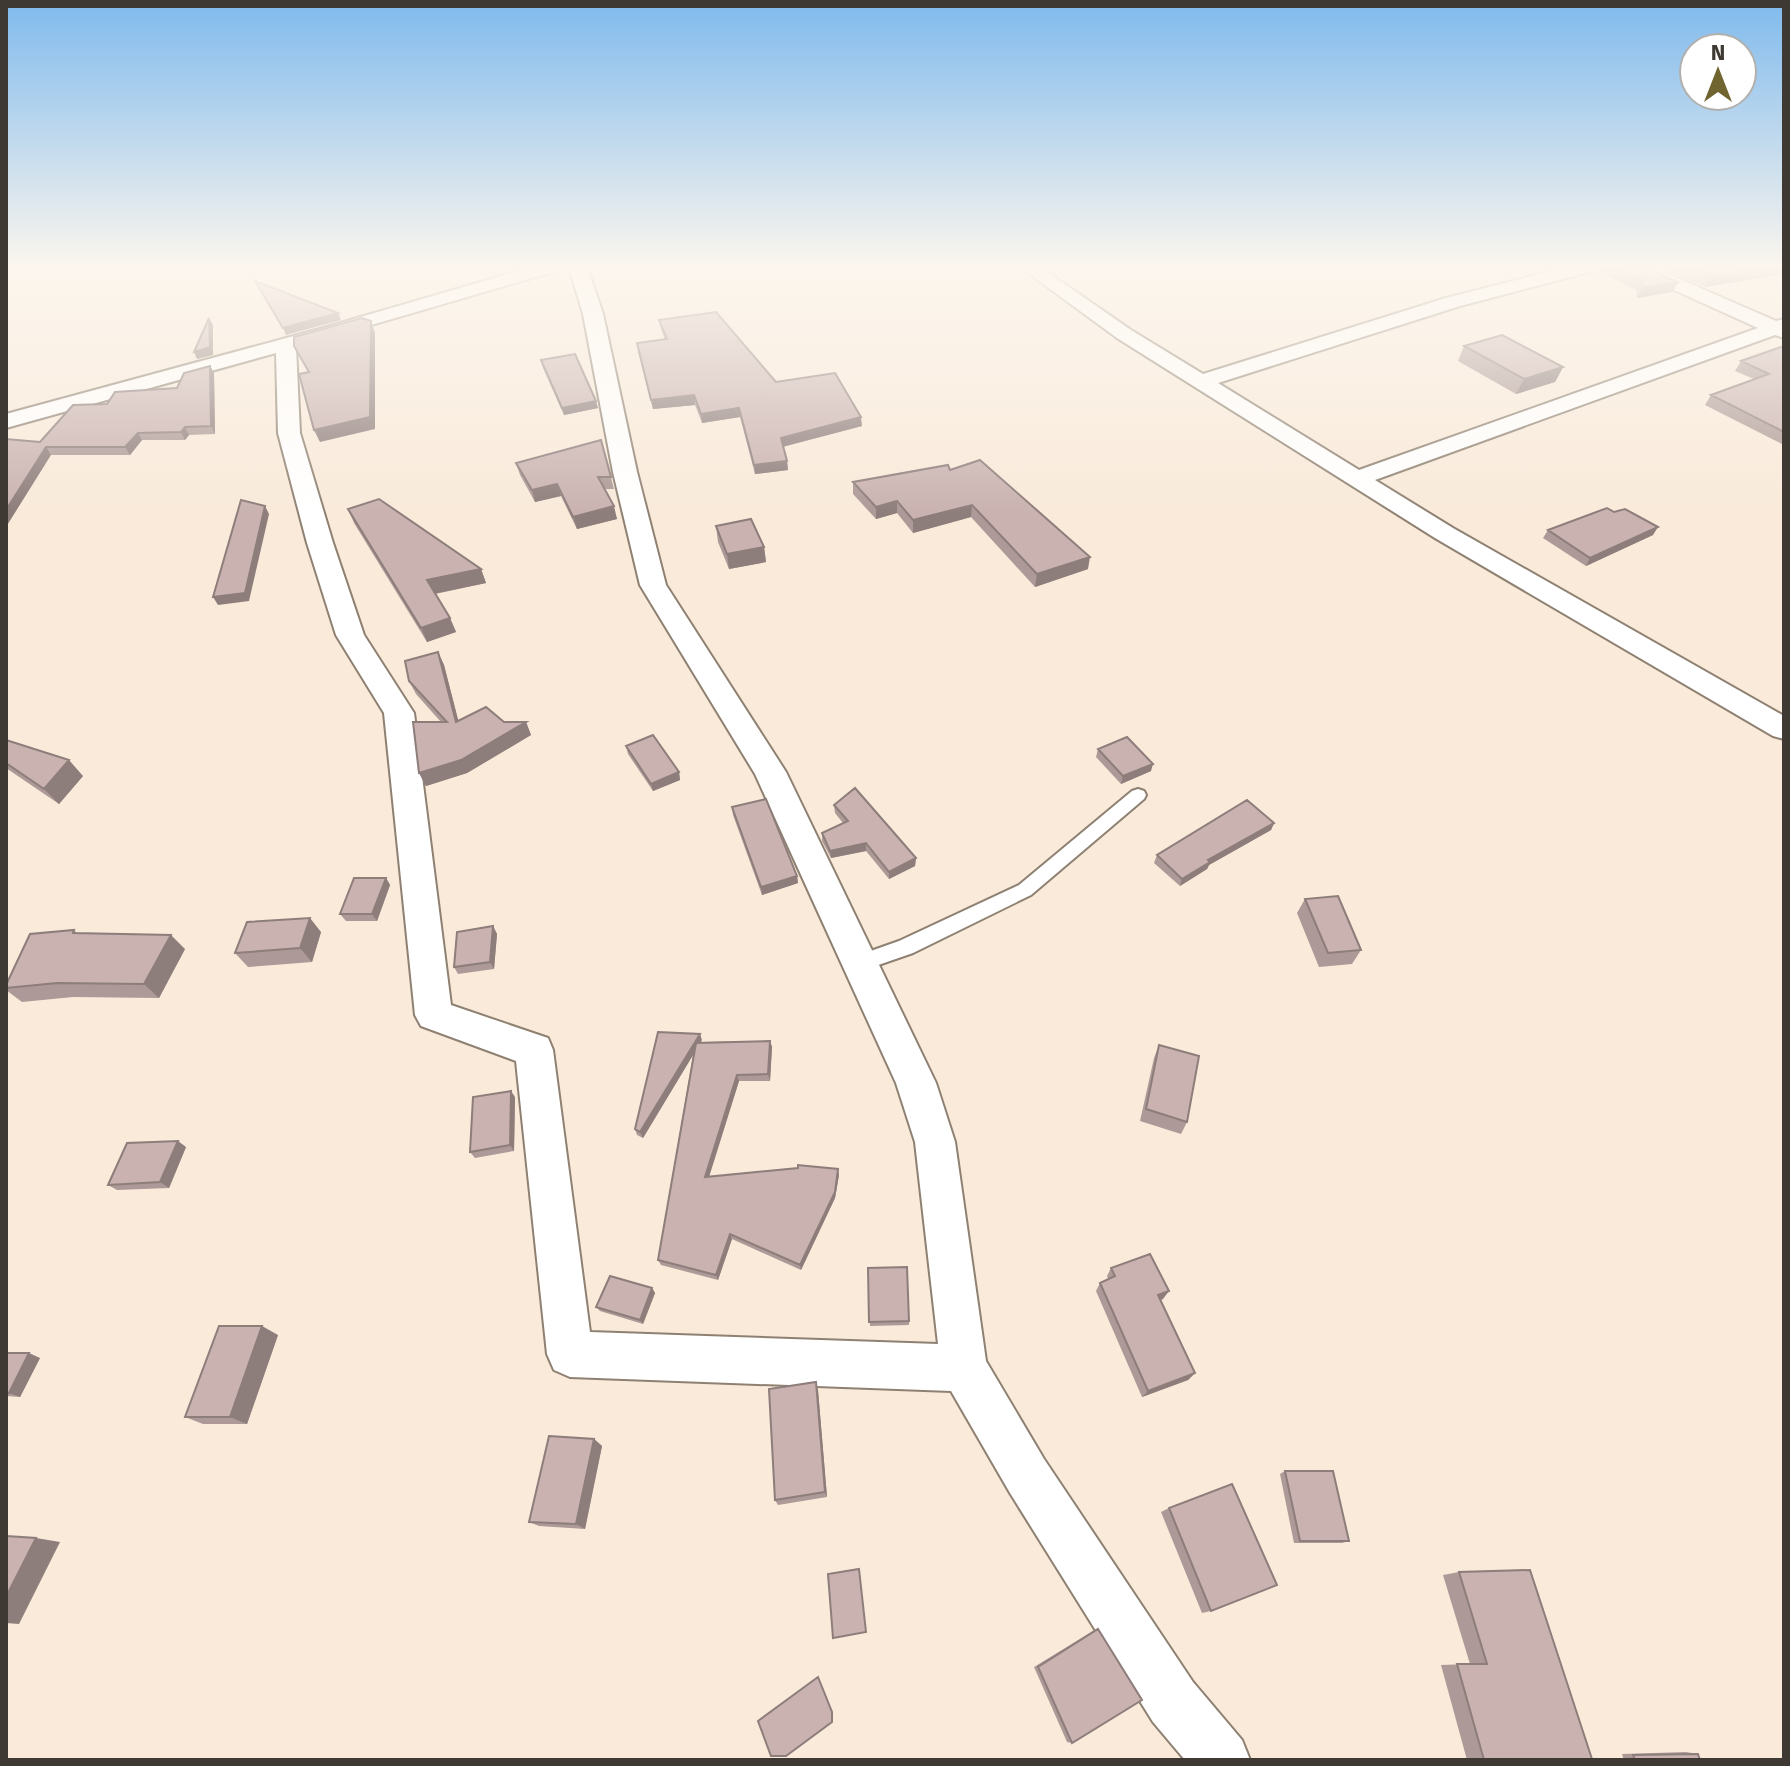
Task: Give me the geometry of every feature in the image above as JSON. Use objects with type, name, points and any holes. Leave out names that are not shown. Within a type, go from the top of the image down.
[{"type":"street","points":[[6,421],[266,349]]},
{"type":"street","points":[[286,349],[289,433],[320,543],[350,635],[399,713],[434,1015],[534,1050],[570,1354],[964,1368]]},
{"type":"street","points":[[600,349],[625,472],[653,585],[770,772],[916,1083],[935,1142],[964,1368],[1027,1476],[1165,1689],[1222,1760]]},
{"type":"street","points":[[1150,349],[1444,533],[1784,729]]},
{"type":"street","points":[[1203,381],[1303,349]]},
{"type":"street","points":[[1358,478],[1721,349]]},
{"type":"lane","points":[[858,964],[906,947],[1025,890],[1138,795]]},
{"type":"building","points":[[296,349],[371,349],[370,417],[314,430],[299,374],[309,372]]},
{"type":"building","points":[[639,349],[748,349],[776,382],[835,373],[861,417],[781,438],[787,461],[754,465],[739,408],[701,414],[694,395],[651,400]]},
{"type":"building","points":[[1470,349],[1529,349],[1563,367],[1524,379]]},
{"type":"building","points":[[1774,349],[1784,349],[1784,432],[1711,395],[1769,374],[1741,361]]},
{"type":"building","points":[[575,354],[596,401],[562,408],[541,360]]},
{"type":"building","points":[[210,366],[211,426],[185,427],[181,432],[138,433],[125,447],[46,447],[6,510],[6,439],[40,442],[73,405],[107,404],[115,392],[177,388],[184,373]]},
{"type":"building","points":[[601,440],[611,477],[598,477],[614,506],[573,517],[557,484],[532,490],[516,463]]},
{"type":"building","points":[[980,460],[1090,557],[1037,574],[972,505],[913,520],[897,501],[876,507],[853,482],[948,465],[950,470]]},
{"type":"building","points":[[379,499],[481,569],[427,580],[450,618],[421,628],[348,509]]},
{"type":"building","points":[[241,500],[265,506],[245,593],[213,597]]},
{"type":"building","points":[[1607,508],[1614,512],[1625,509],[1658,527],[1590,558],[1548,530]]},
{"type":"building","points":[[751,519],[764,547],[727,554],[716,526]]},
{"type":"building","points":[[438,652],[456,722],[486,707],[504,722],[526,722],[461,760],[419,773],[413,722],[447,722],[409,681],[405,661]]},
{"type":"building","points":[[653,735],[679,772],[651,784],[626,746]]},
{"type":"building","points":[[1127,737],[1153,764],[1123,776],[1098,749]]},
{"type":"building","points":[[6,740],[69,760],[44,789],[6,763]]},
{"type":"building","points":[[855,788],[916,858],[889,872],[866,843],[830,851],[822,833],[848,821],[834,805]]},
{"type":"building","points":[[766,799],[797,876],[761,887],[732,807]]},
{"type":"building","points":[[1247,800],[1274,823],[1208,860],[1210,862],[1182,879],[1157,855]]},
{"type":"building","points":[[354,878],[386,878],[372,914],[340,914]]},
{"type":"building","points":[[1338,896],[1361,950],[1328,953],[1305,899]]},
{"type":"building","points":[[310,918],[300,948],[235,953],[247,922]]},
{"type":"building","points":[[493,926],[490,962],[454,967],[457,932]]},
{"type":"building","points":[[74,930],[73,933],[171,935],[144,984],[57,983],[6,988],[30,934]]},
{"type":"building","points":[[658,1032],[700,1034],[640,1132],[635,1129]]},
{"type":"building","points":[[770,1041],[768,1074],[737,1075],[705,1177],[798,1168],[798,1165],[838,1169],[835,1192],[800,1265],[730,1234],[716,1275],[658,1260],[696,1043]]},
{"type":"building","points":[[1159,1045],[1199,1056],[1187,1122],[1146,1109]]},
{"type":"building","points":[[511,1091],[510,1145],[470,1152],[473,1097]]},
{"type":"building","points":[[178,1141],[160,1182],[108,1185],[127,1143]]},
{"type":"building","points":[[1150,1254],[1169,1291],[1158,1295],[1195,1373],[1148,1391],[1100,1283],[1115,1276],[1111,1268]]},
{"type":"building","points":[[907,1267],[909,1321],[869,1322],[868,1268]]},
{"type":"building","points":[[610,1276],[652,1288],[640,1320],[596,1307]]},
{"type":"building","points":[[219,1326],[262,1326],[230,1417],[185,1417]]},
{"type":"building","points":[[6,1353],[29,1353],[9,1393],[6,1393]]},
{"type":"building","points":[[816,1382],[825,1492],[775,1500],[769,1389]]},
{"type":"building","points":[[549,1436],[594,1439],[576,1524],[529,1522]]},
{"type":"building","points":[[1285,1471],[1333,1471],[1349,1541],[1300,1541]]},
{"type":"building","points":[[1232,1484],[1277,1585],[1211,1611],[1169,1508]]},
{"type":"building","points":[[6,1536],[36,1538],[6,1597]]},
{"type":"building","points":[[859,1569],[866,1632],[833,1638],[828,1574]]},
{"type":"building","points":[[1530,1570],[1592,1759],[1589,1760],[1484,1760],[1457,1664],[1487,1664],[1459,1572]]},
{"type":"building","points":[[1098,1629],[1142,1700],[1072,1743],[1038,1667]]},
{"type":"building","points":[[818,1677],[832,1712],[832,1722],[786,1756],[771,1756],[758,1721]]},
{"type":"building","points":[[1698,1754],[1700,1760],[1635,1760],[1633,1755]]}]
